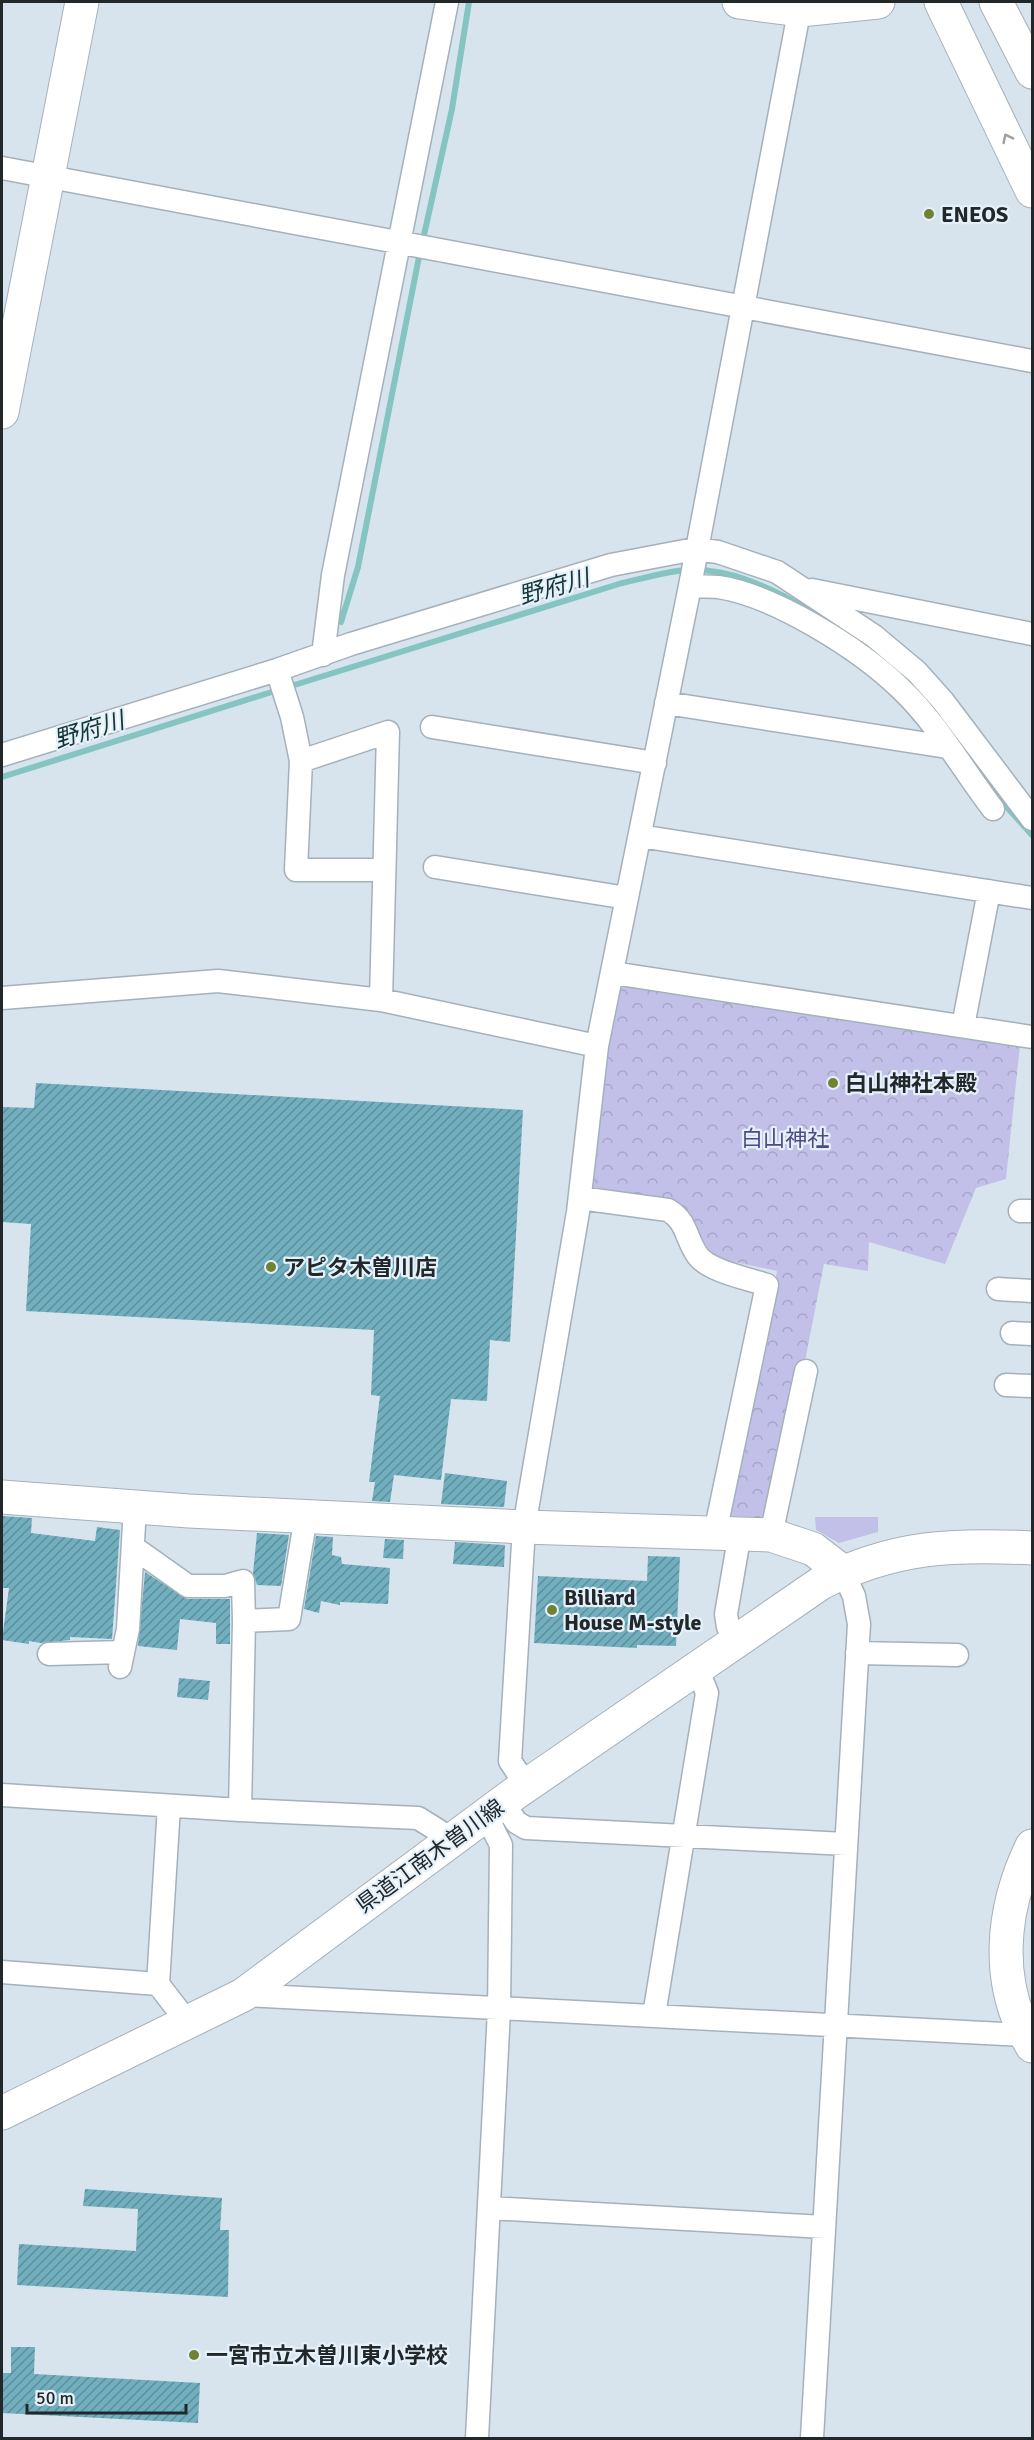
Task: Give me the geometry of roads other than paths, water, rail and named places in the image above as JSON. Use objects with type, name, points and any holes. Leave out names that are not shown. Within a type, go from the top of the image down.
[{"type":"main road","points":[[2,412],[10,319],[48,177],[82,2]]},
{"type":"main road","points":[[739,2],[800,6],[878,2]]},
{"type":"main road","points":[[941,2],[1032,191]]},
{"type":"main road","points":[[996,2],[1030,63]]},
{"type":"main road","points":[[2,1497],[135,1507],[524,1527],[742,1534],[813,1549],[843,1572]]},
{"type":"main road","name":"県道江南木曽川線","points":[[2,2113],[243,1995],[505,1801],[821,1583],[843,1572],[910,1550],[978,1545],[1032,1548]]},
{"type":"main road","points":[[1029,2041],[1012,1999],[1005,1953],[1012,1894],[1032,1846]]},
{"type":"street","points":[[322,655],[333,575],[447,2]]},
{"type":"street","points":[[477,2439],[499,2010],[501,1845],[510,1761],[524,1527],[580,1198],[597,1046],[655,764],[800,6]]},
{"type":"street","points":[[2,168],[1032,361]]},
{"type":"street","points":[[692,569],[718,552],[777,572],[874,636],[917,672],[943,701],[1032,819]]},
{"type":"street","points":[[2,755],[281,683],[322,655],[351,644],[611,565],[692,569],[718,587],[777,606],[812,625],[859,656],[902,689],[993,809]]},
{"type":"street","points":[[805,589],[1032,634]]},
{"type":"street","points":[[281,683],[301,761],[296,870],[384,870]]},
{"type":"street","points":[[666,703],[947,747]]},
{"type":"street","points":[[432,726],[655,764]]},
{"type":"street","points":[[301,761],[388,732],[381,1000]]},
{"type":"street","points":[[640,836],[1032,898]]},
{"type":"street","points":[[435,867],[627,898]]},
{"type":"street","points":[[963,1026],[989,891]]},
{"type":"street","points":[[613,973],[1032,1037]]},
{"type":"street","points":[[2,998],[218,981],[381,1000],[597,1046]]},
{"type":"street","points":[[580,1198],[668,1210],[680,1217],[698,1257],[710,1266],[767,1284],[742,1534],[726,1614],[728,1627],[738,1639]]},
{"type":"street","points":[[998,1289],[1032,1291]]},
{"type":"street","points":[[742,1534],[806,1371]]},
{"type":"street","points":[[1006,1385],[1032,1386]]},
{"type":"street","points":[[49,1654],[122,1660],[128,1629],[135,1507]]},
{"type":"street","points":[[244,1621],[289,1619],[306,1516]]},
{"type":"street","points":[[133,1547],[188,1586],[225,1586],[243,1581],[240,1810]]},
{"type":"street","points":[[812,2439],[859,1624],[854,1596],[843,1572]]},
{"type":"street","points":[[857,1653],[957,1654]]},
{"type":"street","points":[[654,2015],[707,1693],[697,1668]]},
{"type":"street","points":[[2,1795],[240,1810],[418,1818],[439,1831],[449,1842]]},
{"type":"street","points":[[505,1801],[516,1822],[526,1828],[846,1844]]},
{"type":"street","points":[[169,1806],[158,1984],[188,2023]]},
{"type":"street","points":[[2,1972],[158,1984]]},
{"type":"street","points":[[243,1995],[499,2010],[836,2024],[1029,2041]]},
{"type":"street","points":[[489,2208],[824,2227]]},
{"type":"waterway","points":[[424,235],[452,109],[469,2]]},
{"type":"waterway","points":[[341,622],[358,567],[419,257]]},
{"type":"waterway","name":"野府川","points":[[288,687],[622,583],[677,571],[713,571],[748,580],[813,612]]},
{"type":"waterway","name":"野府川","points":[[822,617],[856,639]]},
{"type":"waterway","name":"野府川","points":[[2,777],[278,690]]},
{"type":"waterway","name":"野府川","points":[[970,759],[1004,804],[1032,835]]},
{"type":"place","name":"ENEOS","points":[[929,214]]},
{"type":"place","name":"白山神社本殿","points":[[833,1083]]},
{"type":"place","name":"アピタ木曽川店","points":[[271,1267]]},
{"type":"place","name":"Billiard House M-style","points":[[552,1610]]},
{"type":"place","name":"一宮市立木曽川東小学校","points":[[194,2355]]},
{"type":"park label","name":"白山神社","points":[[785,1138]]}]
